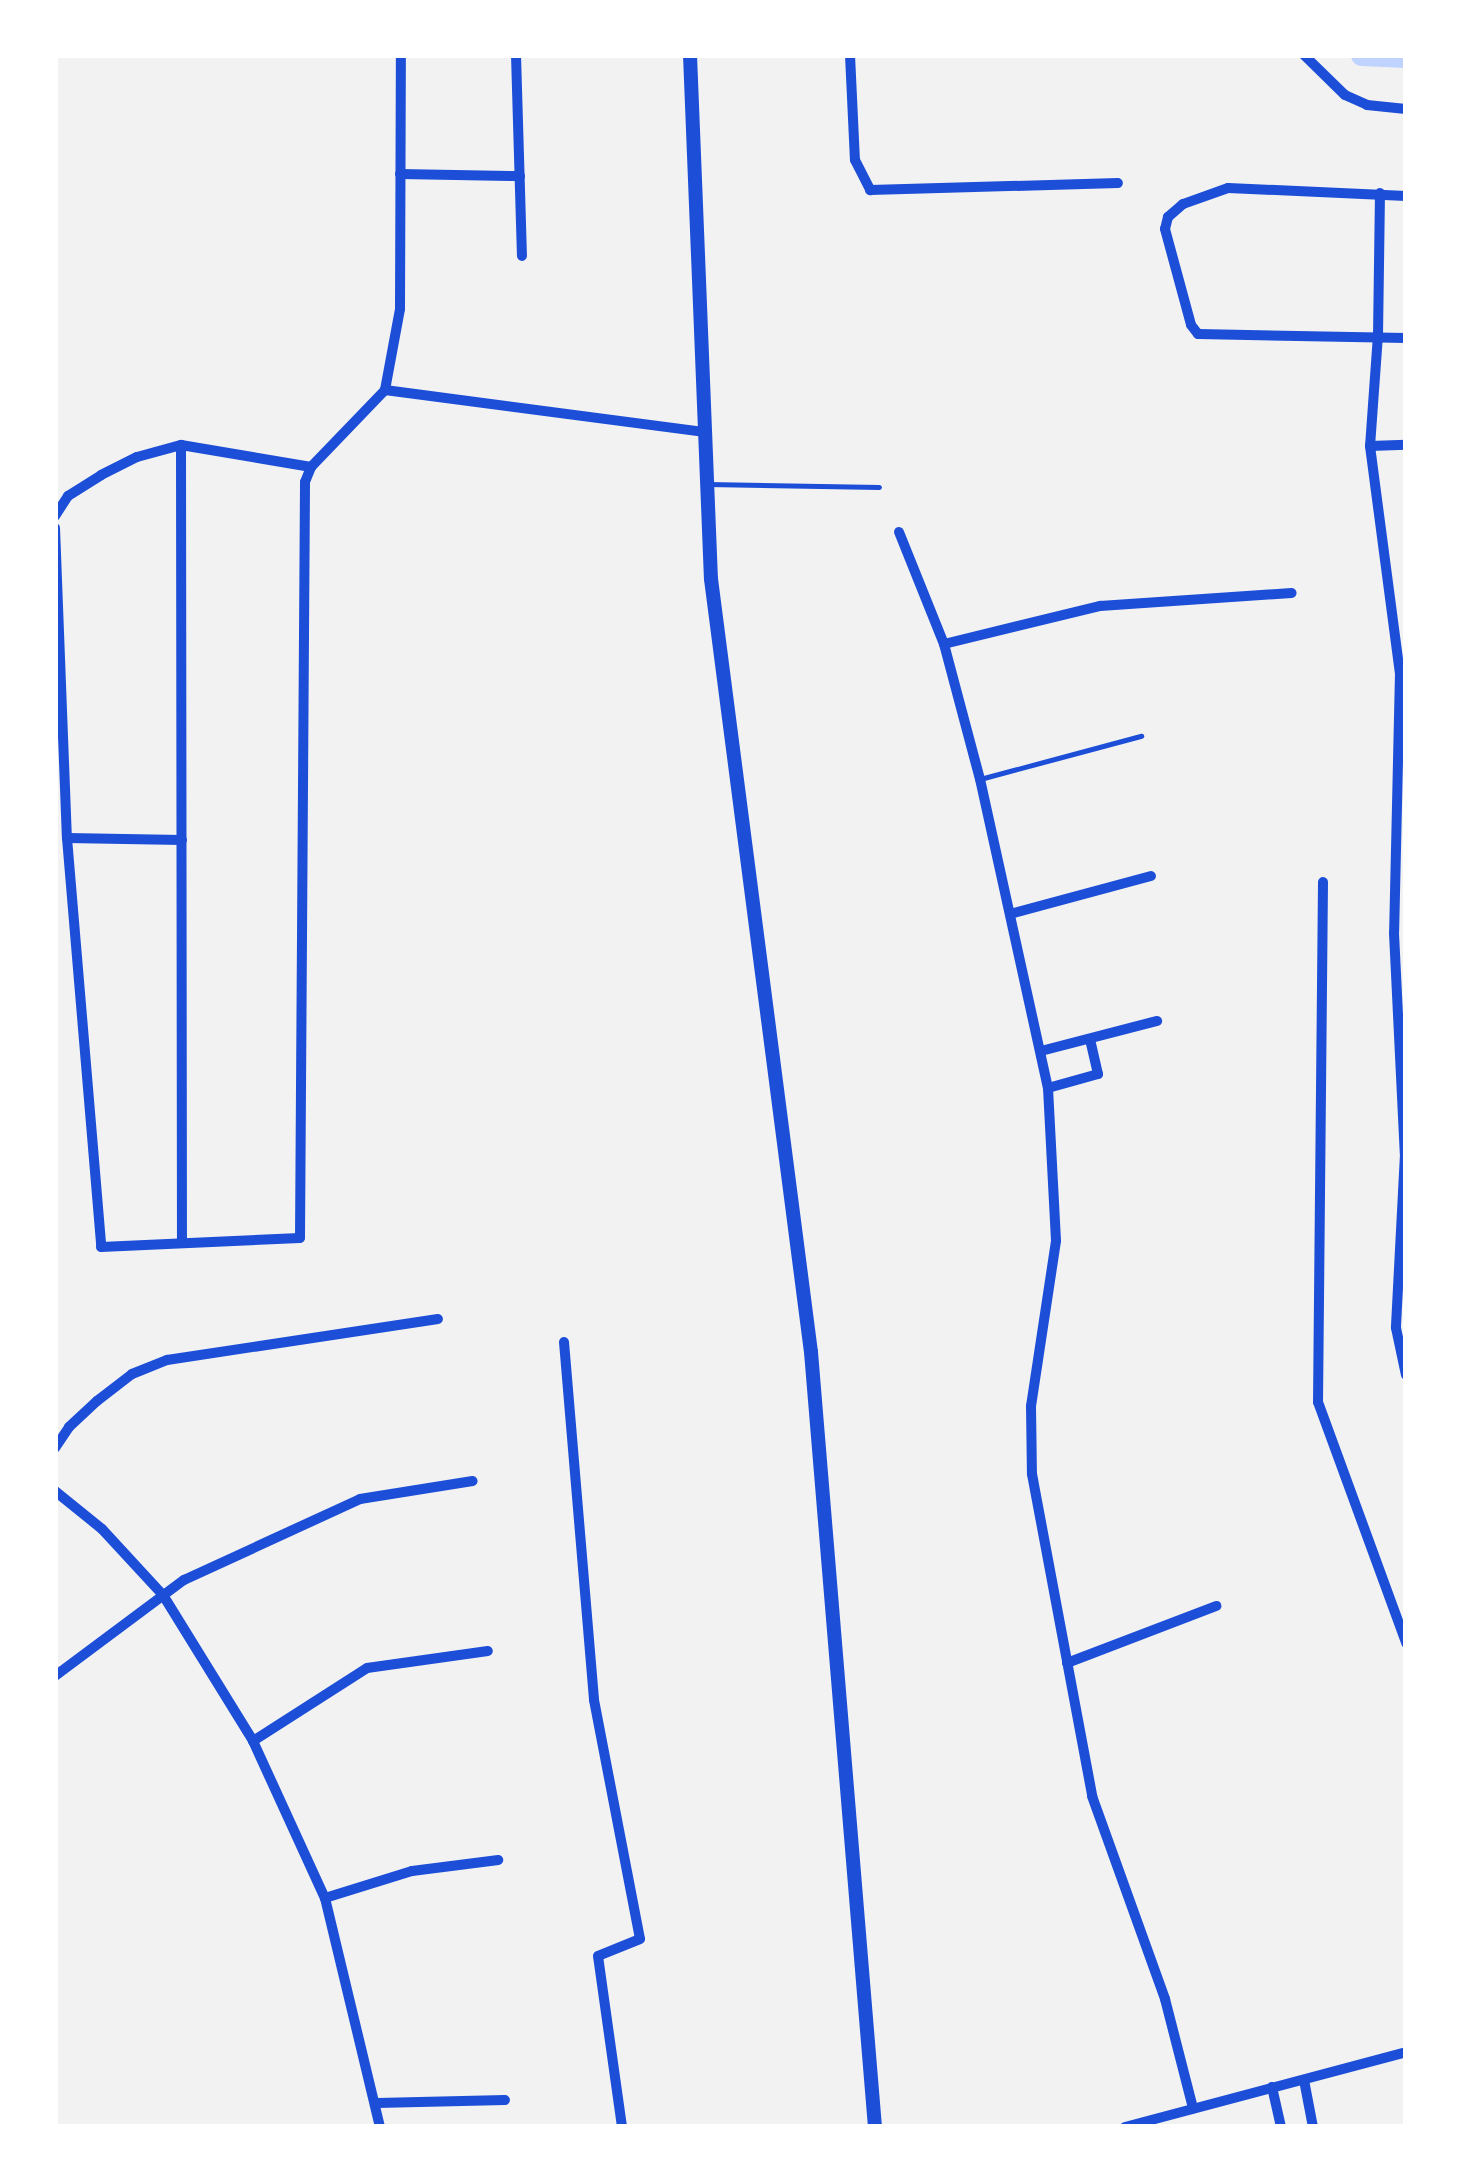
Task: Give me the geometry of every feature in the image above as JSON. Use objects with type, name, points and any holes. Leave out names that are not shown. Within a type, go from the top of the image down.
[{"type":"street","points":[[55,528],[67,838],[101,1247],[300,1238],[299,840],[305,482],[311,467],[386,390],[400,308],[401,55]]},
{"type":"street","points":[[516,55],[522,256]]},
{"type":"street","points":[[690,55],[711,579],[811,1352],[875,2127]]},
{"type":"street","points":[[850,55],[855,160],[870,190],[1118,183]]},
{"type":"street","points":[[1304,55],[1345,95],[1367,104],[1406,109]]},
{"type":"street","points":[[400,174],[520,176]]},
{"type":"street","points":[[1406,196],[1228,188],[1183,204],[1168,217],[1165,229],[1191,325],[1198,334],[1406,338]]},
{"type":"street","points":[[1380,193],[1378,336],[1370,446],[1400,672],[1394,933],[1405,1154],[1396,1328],[1406,1375]]},
{"type":"street","points":[[386,390],[705,432]]},
{"type":"street","points":[[55,516],[68,496],[101,475],[137,458],[181,445],[311,467]]},
{"type":"street","points":[[181,445],[182,1242]]},
{"type":"street","points":[[1370,446],[1406,445]]},
{"type":"street","points":[[899,532],[944,644],[980,779],[1042,1051],[1048,1088],[1056,1241],[1031,1406],[1032,1474],[1092,1796],[1166,1999],[1193,2108]]},
{"type":"street","points":[[944,644],[1100,606],[1292,593]]},
{"type":"street","points":[[67,838],[182,840]]},
{"type":"street","points":[[1010,914],[1151,876]]},
{"type":"street","points":[[1322,882],[1318,1402],[1406,1643]]},
{"type":"street","points":[[1042,1051],[1157,1021]]},
{"type":"street","points":[[1048,1088],[1098,1074],[1090,1039]]},
{"type":"street","points":[[55,1448],[69,1427],[97,1401],[132,1374],[167,1360],[438,1319]]},
{"type":"street","points":[[564,1342],[594,1700],[640,1939],[598,1956],[622,2127]]},
{"type":"street","points":[[55,1676],[184,1580],[360,1499],[473,1481]]},
{"type":"street","points":[[55,1491],[102,1529],[162,1595],[252,1742],[326,1898],[380,2127]]},
{"type":"street","points":[[1067,1663],[1216,1606]]},
{"type":"street","points":[[252,1742],[367,1668],[488,1652]]},
{"type":"street","points":[[326,1898],[412,1871],[498,1860]]},
{"type":"street","points":[[1125,2127],[1406,2052]]},
{"type":"street","points":[[1304,2080],[1313,2127]]},
{"type":"street","points":[[1272,2088],[1281,2127]]},
{"type":"street","points":[[377,2103],[505,2100]]},
{"type":"lane","points":[[707,484],[879,487]]},
{"type":"lane","points":[[980,779],[1142,736]]},
{"type":"waterway","points":[[1362,55],[1406,57]]}]
